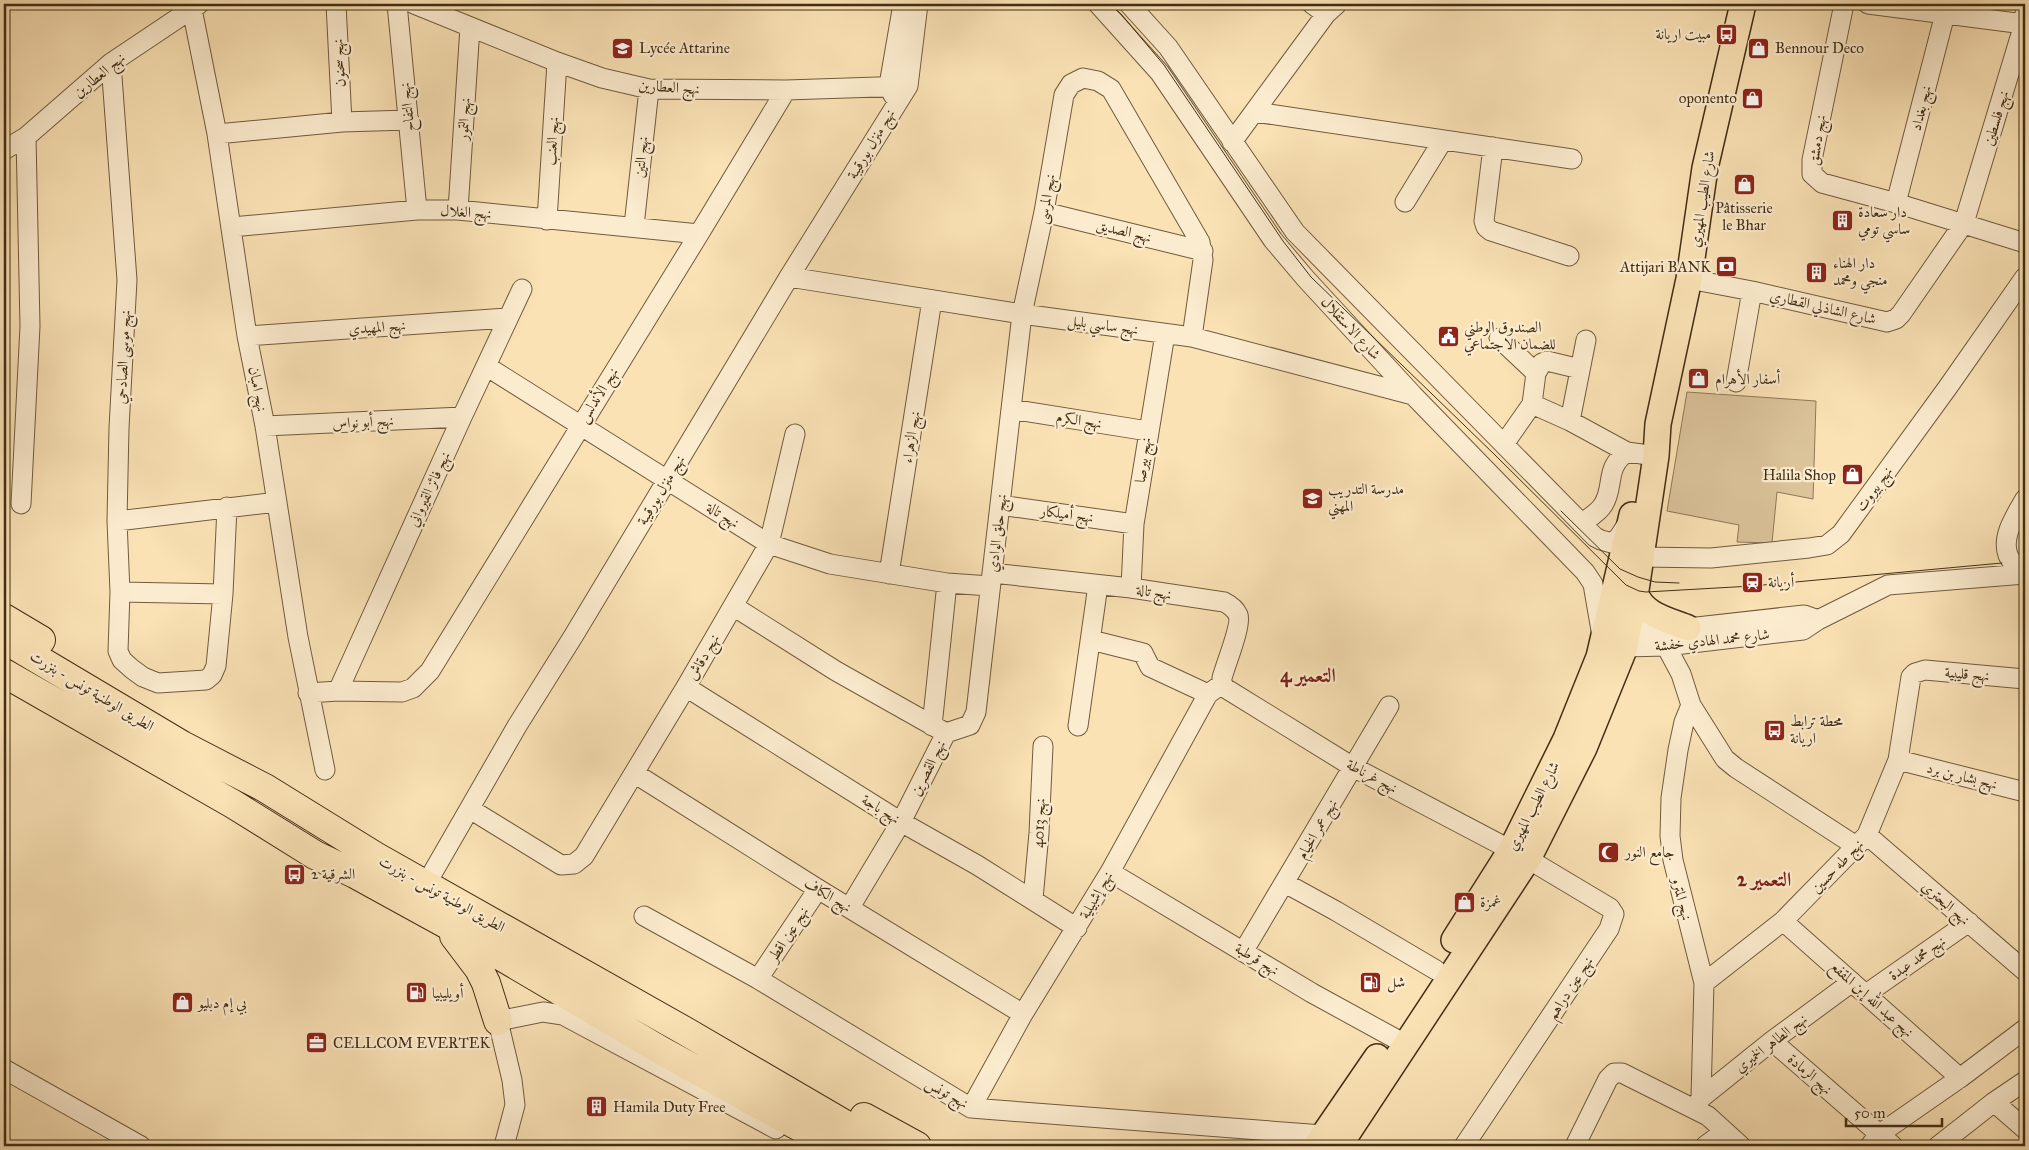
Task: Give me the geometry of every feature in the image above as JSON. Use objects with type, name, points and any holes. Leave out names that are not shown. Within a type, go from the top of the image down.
[{"type":"highway","points":[[4,618],[226,756],[265,788]]},
{"type":"highway","name":"الطريق الوطنية تونس - بنزرت","points":[[4,640],[182,745],[265,788],[374,856],[428,882],[882,1146]]},
{"type":"highway","name":"الطريق الوطنية تونس - بنزرت","points":[[4,673],[232,804],[315,855],[355,874],[446,924],[662,1051],[834,1146]]},
{"type":"highway","points":[[446,924],[479,969],[486,982],[498,1021]]},
{"type":"highway","points":[[655,1014],[717,1039],[917,1146]]},
{"type":"highway","points":[[662,1051],[808,1146]]},
{"type":"main road","name":"شارع الطيب المهيري","points":[[1616,636],[1642,454],[1658,424],[1689,279],[1705,168],[1743,4]]},
{"type":"main road","name":"شارع الطيب المهيري","points":[[1326,1142],[1398,1040],[1520,854],[1599,658],[1616,636],[1636,592],[1641,557],[1642,454]]},
{"type":"main road","points":[[1636,592],[1641,604],[1652,613],[1688,628]]},
{"type":"main road","name":"شارع الطيب المهيري","points":[[1398,1040],[1436,970],[1520,854]]},
{"type":"street","name":"نهج سحنون","points":[[336,4],[342,122]]},
{"type":"street","name":"نهج التفاح","points":[[397,4],[417,210]]},
{"type":"street","name":"نهج العطارين","points":[[414,4],[557,62],[602,78],[649,89],[786,90],[889,85],[908,86]]},
{"type":"street","points":[[896,103],[889,85],[903,4]]},
{"type":"street","points":[[908,86],[918,4]]},
{"type":"street","name":"شارع الاستقلال","points":[[1098,4],[1160,73],[1273,240],[1306,279],[1414,395],[1585,572],[1593,584],[1616,636]]},
{"type":"street","name":"شارع الاستقلال","points":[[1129,4],[1168,47],[1295,232],[1595,537],[1612,543],[1619,537],[1632,516]]},
{"type":"street","name":"نهج دمشق","points":[[1844,4],[1812,160],[1812,174],[1822,183],[1964,223],[2025,243]]},
{"type":"street","points":[[1868,4],[1909,6],[1945,14],[2024,19]]},
{"type":"street","name":"نهج العطارين","points":[[4,150],[26,137],[111,63],[194,5]]},
{"type":"street","name":"نهج امبان","points":[[194,5],[232,227],[247,336],[265,426],[308,693],[325,770]]},
{"type":"street","points":[[1232,142],[1255,112],[1325,7]]},
{"type":"street","name":"نهج بغداد","points":[[1896,203],[1945,14]]},
{"type":"street","name":"نهج فلسطين","points":[[1964,223],[2024,19]]},
{"type":"street","name":"نهج التمور","points":[[458,210],[470,27]]},
{"type":"street","name":"نهج العنب","points":[[547,220],[557,62]]},
{"type":"street","name":"نهج موسى الصادحي","points":[[111,63],[127,280],[119,428],[117,520],[120,592],[118,651],[122,660],[143,677],[158,683],[206,680],[212,675],[216,666],[223,594]]},
{"type":"street","name":"نهج المرسى","points":[[1022,314],[1044,212],[1064,95],[1071,84],[1083,78],[1098,81],[1111,89],[1200,242],[1203,251]]},
{"type":"street","name":"نهج منزل بورقيبة","points":[[428,882],[517,726],[908,86]]},
{"type":"street","name":"نهج التين","points":[[634,226],[649,89]]},
{"type":"street","name":"نهج الأندلس","points":[[338,691],[402,692],[417,685],[430,670],[700,234],[786,90]]},
{"type":"street","points":[[1255,112],[1572,159]]},
{"type":"street","points":[[217,134],[342,122],[409,120]]},
{"type":"street","points":[[21,504],[30,326],[26,137]]},
{"type":"street","points":[[1405,202],[1443,140]]},
{"type":"street","points":[[1494,147],[1485,211],[1484,221],[1486,227],[1491,231],[1569,256]]},
{"type":"street","name":"نهج الغلال","points":[[232,227],[417,210],[458,210],[700,234]]},
{"type":"street","name":"نهج الصديق","points":[[1044,212],[1203,251]]},
{"type":"street","name":"شارع الشاذلي القطاري","points":[[1689,279],[1752,291],[1887,322],[1896,319],[1901,314],[1964,223]]},
{"type":"street","points":[[1192,337],[1203,251]]},
{"type":"street","name":"نهج بيروت","points":[[1641,557],[1711,558],[1809,548],[1827,545],[1833,541],[1841,534],[1948,387],[2025,277]]},
{"type":"street","name":"نهج ساسي بليل","points":[[789,278],[1022,314],[1192,337],[1414,395]]},
{"type":"street","name":"نهج فائز القيرواني","points":[[338,691],[507,318],[522,289]]},
{"type":"street","name":"شارع الشاذلي القطاري","points":[[1736,382],[1752,291]]},
{"type":"street","name":"نهج الزهراء","points":[[889,574],[932,300]]},
{"type":"street","name":"نهج حلق الوادي","points":[[939,729],[970,725],[976,712],[1022,314]]},
{"type":"street","name":"نهج المهيدي","points":[[247,336],[507,318]]},
{"type":"street","name":"نهج بيرصا","points":[[1131,588],[1134,524],[1165,334]]},
{"type":"street","points":[[1499,338],[1536,373]]},
{"type":"street","points":[[1570,420],[1586,340]]},
{"type":"street","points":[[1504,444],[1532,404],[1536,373],[1542,362],[1547,361],[1580,369]]},
{"type":"street","name":"نهج تالة","points":[[486,366],[769,544],[830,564],[947,583],[991,579],[1098,585],[1224,602],[1233,607],[1239,617],[1222,678],[1215,689]]},
{"type":"street","points":[[1532,404],[1642,454]]},
{"type":"street","name":"نهج الكرم","points":[[1011,409],[1148,431]]},
{"type":"street","name":"نهج أبو نواس","points":[[265,426],[462,417]]},
{"type":"street","name":"نهج دقاش","points":[[470,809],[561,865],[574,864],[584,856],[686,687],[769,544],[795,434]]},
{"type":"street","points":[[1582,523],[1604,505],[1613,468],[1618,458],[1642,454]]},
{"type":"street","points":[[2023,574],[2009,557],[2006,550],[2011,526],[2025,499]]},
{"type":"street","points":[[117,520],[277,502]]},
{"type":"street","name":"نهج أميلكار","points":[[1000,505],[1134,524]]},
{"type":"street","points":[[120,592],[223,594],[227,507]]},
{"type":"street","name":"شارع محمد الهادي خفشة","points":[[1616,636],[1666,646],[1803,630],[1818,620],[1879,589],[1897,583],[2023,574]]},
{"type":"street","name":"نهج القصرين","points":[[850,907],[901,822],[939,729],[947,583]]},
{"type":"street","points":[[1078,726],[1098,585]]},
{"type":"street","points":[[733,606],[836,671],[939,729]]},
{"type":"street","name":"شارع محمد الهادي خفشة","points":[[1616,636],[1804,615],[1818,620]]},
{"type":"street","name":"نهج غرناطة","points":[[1091,640],[1143,653],[1150,667],[1215,689],[1225,688],[1353,767],[1520,854]]},
{"type":"street","points":[[1666,646],[1682,674],[1691,705]]},
{"type":"street","name":"نهج قليبية","points":[[1911,677],[1915,673],[1925,670],[2025,679]]},
{"type":"street","name":"نهج طه حسين","points":[[1704,983],[1783,921],[1861,841],[1898,760],[1911,677]]},
{"type":"street","name":"نهج باجة","points":[[686,687],[901,822],[1033,899],[1077,928]]},
{"type":"street","name":"نهج إشبيلية","points":[[971,1108],[1023,1014],[1077,928],[1215,689]]},
{"type":"street","points":[[308,693],[338,691]]},
{"type":"street","name":"نهج البحتري","points":[[1691,705],[1725,759],[1745,776],[1861,841],[1969,922],[2025,971]]},
{"type":"street","name":"نهج المترو","points":[[1691,705],[1684,722],[1678,750],[1671,798],[1670,836],[1673,860],[1704,983],[1698,1103]]},
{"type":"street","name":"نهج عمر الخيام","points":[[1243,952],[1389,706]]},
{"type":"street","name":"نهج 4013","points":[[1033,899],[1043,746]]},
{"type":"street","name":"نهج بشار بن برد","points":[[1898,760],[2025,792]]},
{"type":"street","name":"نهج الكاف","points":[[634,774],[1023,1014]]},
{"type":"street","name":"نهج عين دراهم","points":[[1464,1146],[1598,945],[1614,914],[1610,908],[1520,854]]},
{"type":"street","name":"نهج قرطبة","points":[[1110,872],[1243,952],[1398,1040]]},
{"type":"street","points":[[1285,883],[1436,970]]},
{"type":"street","name":"نهج عين اقطر","points":[[758,980],[818,889]]},
{"type":"street","name":"نهج تونس","points":[[644,916],[758,980],[971,1108],[1326,1142]]},
{"type":"street","name":"نهج عبد الله إبن المقفع","points":[[1783,921],[1960,1078]]},
{"type":"street","name":"نهج محمد عبدة","points":[[1859,988],[1969,922]]},
{"type":"street","name":"نهج الطاهر الخميري","points":[[1698,1103],[1772,1041],[1859,988]]},
{"type":"street","points":[[504,1146],[515,1105],[512,1080],[498,1021],[543,1012],[563,1015],[808,1146]]},
{"type":"street","points":[[1874,1140],[2025,1029]]},
{"type":"street","name":"نهج الرمادة","points":[[1772,1041],[1874,1140],[1893,1146]]},
{"type":"street","points":[[4,1069],[141,1146]]},
{"type":"street","points":[[1575,1146],[1608,1079],[1614,1073],[1622,1073],[1698,1103],[1708,1116],[1741,1146]]},
{"type":"street","points":[[1938,1146],[1994,1102],[2025,1081]]},
{"type":"street","points":[[1994,1102],[2025,1129]]},
{"type":"street","points":[[1705,1146],[1724,1132]]},
{"type":"shaded area","points":[[1687,392],[1816,401],[1813,499],[1777,492],[1772,543],[1737,542],[1739,525],[1667,511]]},
{"type":"tram line","points":[[1109,4],[1121,14],[1164,65],[1283,241],[1311,277],[1626,585],[1646,592],[1752,586],[2002,563]]},
{"type":"tram line","points":[[1561,511],[1620,569],[1655,582],[1679,583]]},
{"type":"place","name":"مبيت اريانة","points":[[1727,34]]},
{"type":"place","name":"Lycée Attarine","points":[[623,48]]},
{"type":"place","name":"Bennour Deco","points":[[1759,48]]},
{"type":"place","name":"oponento","points":[[1753,98]]},
{"type":"place","name":"Pâtisserie le Bhar","points":[[1744,185]]},
{"type":"place","name":"دار سعادة ساسي تومي","points":[[1842,221]]},
{"type":"place","name":"Attijari BANK","points":[[1727,267]]},
{"type":"place","name":"دار الهناء منجي ومحمد","points":[[1817,272]]},
{"type":"place","name":"الصندوق الوطني للضمان الاجتماعي","points":[[1448,336]]},
{"type":"place","name":"أسفار الأهرام","points":[[1699,379]]},
{"type":"place","name":"Halila Shop","points":[[1852,475]]},
{"type":"place","name":"مدرسة التدريب المهني","points":[[1312,498]]},
{"type":"place","name":"أريانة","points":[[1752,582]]},
{"type":"place","name":"محطة ترابط اريانة","points":[[1774,730]]},
{"type":"place","name":"جامع النور","points":[[1609,852]]},
{"type":"place","name":"الشرقية 2","points":[[295,874]]},
{"type":"place","name":"غمزة","points":[[1464,902]]},
{"type":"place","name":"شل","points":[[1371,982]]},
{"type":"place","name":"أويليبيا","points":[[416,993]]},
{"type":"place","name":"بي إم دبليو","points":[[182,1003]]},
{"type":"place","name":"CELLCOM EVERTEK","points":[[317,1043]]},
{"type":"place","name":"Hamila Duty Free","points":[[597,1107]]},
{"type":"district","name":"التعمير 4","points":[[1308,675]]},
{"type":"district","name":"التعمير 2","points":[[1764,879]]}]
